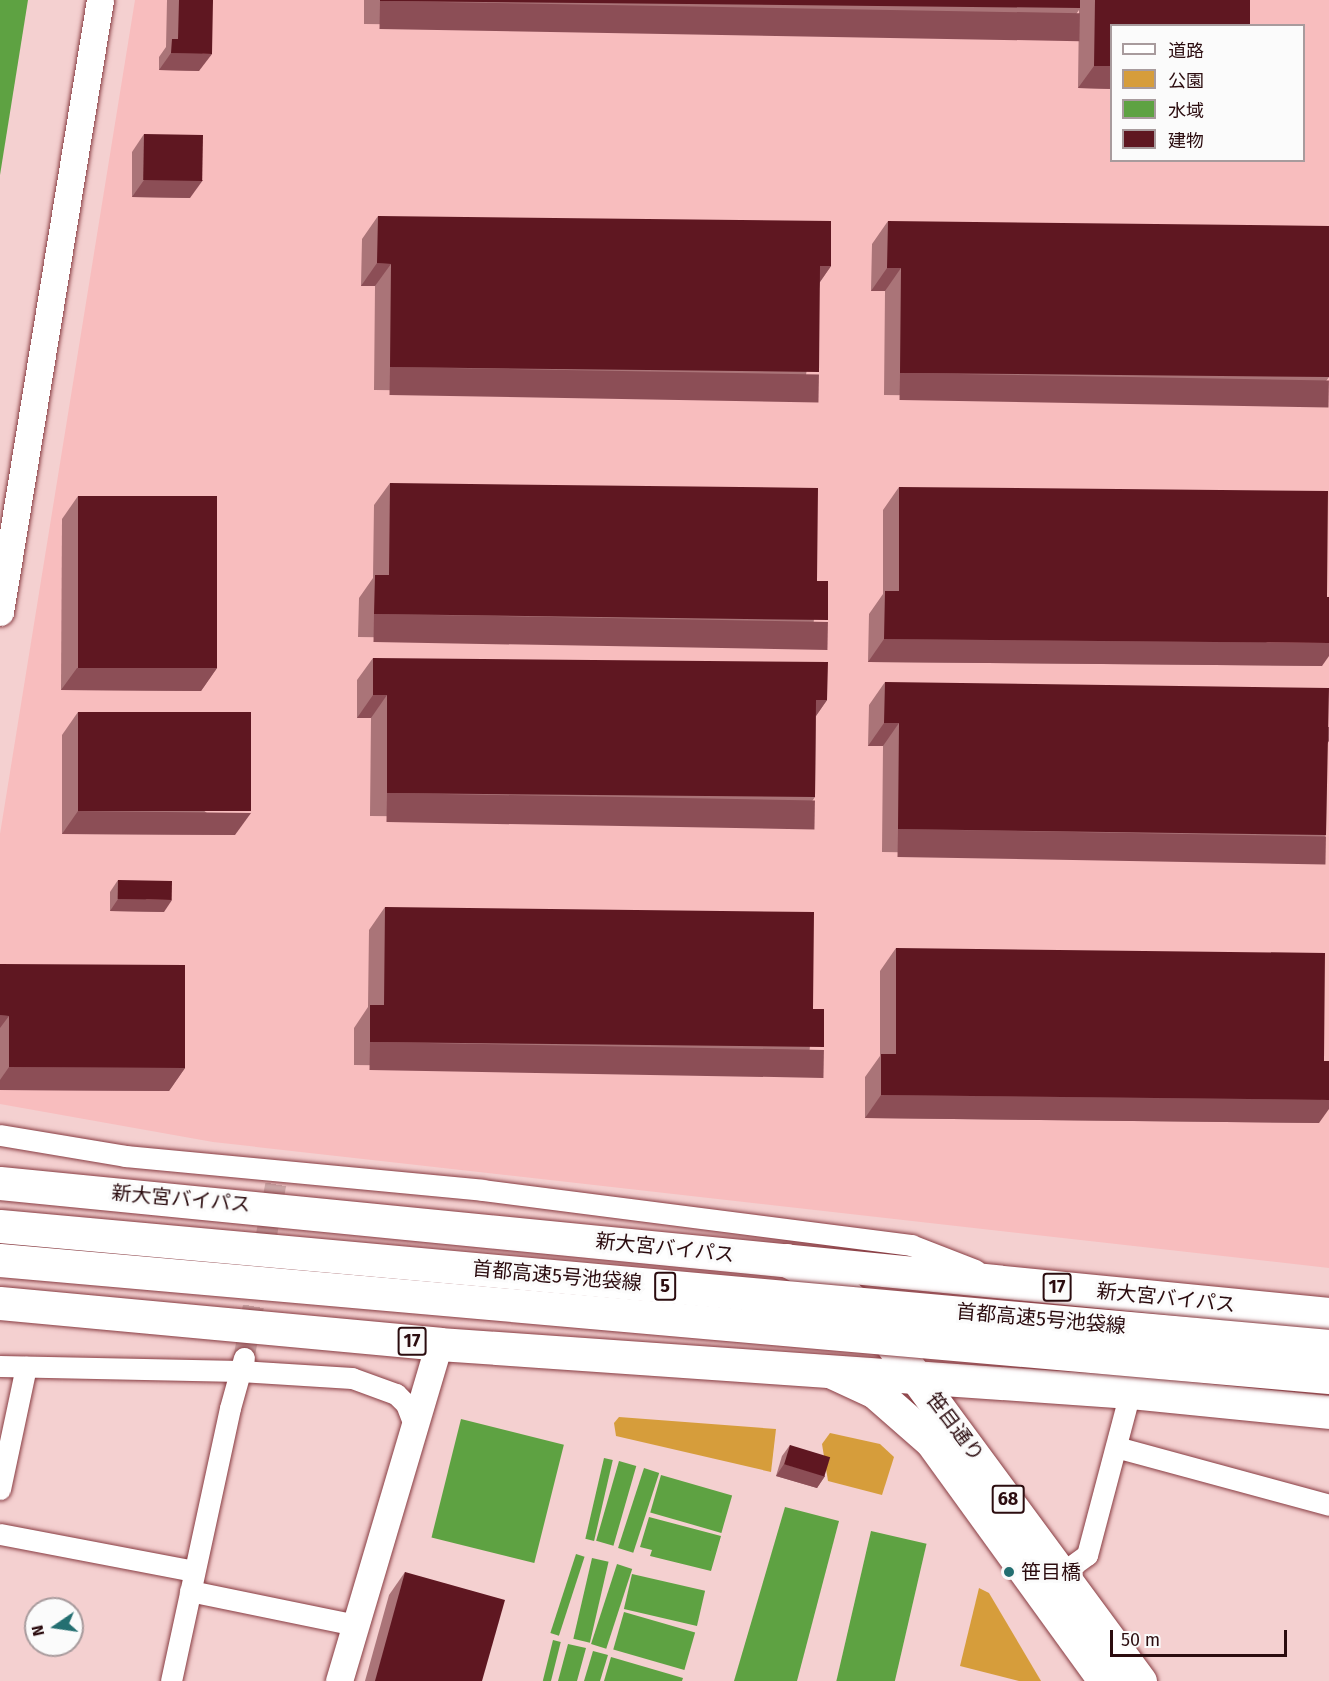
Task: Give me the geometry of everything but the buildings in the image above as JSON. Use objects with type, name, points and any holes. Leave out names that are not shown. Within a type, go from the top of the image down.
[{"type":"main road","name":"新大宮バイパス","points":[[0,1183],[1329,1314]]},
{"type":"main road","name":"首都高速5号池袋線","points":[[0,1226],[1329,1346]]},
{"type":"main road","name":"首都高速5号池袋線","points":[[0,1260],[1329,1377]]},
{"type":"main road","name":"笹目通り","points":[[786,1260],[837,1287],[873,1319],[1140,1681]]},
{"type":"main road","name":"17","points":[[0,1303],[439,1344],[825,1369],[1130,1392],[1329,1412]]},
{"type":"main road","name":"笹目通り","points":[[825,1369],[875,1392],[924,1433],[1105,1681]]},
{"type":"street","points":[[0,612],[100,0]]},
{"type":"street","points":[[0,1134],[126,1156],[278,1176],[482,1190],[911,1245],[1002,1281]]},
{"type":"street","points":[[339,1681],[439,1344]]},
{"type":"street","points":[[0,1366],[242,1364],[361,1380],[396,1394],[406,1404],[414,1425]]},
{"type":"street","points":[[171,1681],[242,1364]]},
{"type":"street","points":[[0,1489],[26,1367]]},
{"type":"street","points":[[1062,1573],[1087,1556],[1130,1392]]},
{"type":"street","points":[[1116,1447],[1329,1505]]},
{"type":"street","points":[[0,1534],[192,1581],[355,1625]]},
{"type":"shaded area","points":[[135,0],[1329,0],[1329,1268],[213,1142],[0,1104],[0,834]]},
{"type":"green space","points":[[619,1417],[776,1429],[771,1472],[616,1436],[614,1423]]},
{"type":"green space","points":[[830,1433],[880,1444],[894,1457],[882,1495],[828,1481],[822,1444]]},
{"type":"green space","points":[[979,1588],[989,1593],[1041,1681],[1019,1681],[960,1666]]},
{"type":"water","points":[[0,0],[28,0],[0,175]]},
{"type":"water","points":[[461,1419],[564,1445],[534,1563],[431,1537]]},
{"type":"water","points":[[604,1458],[613,1460],[594,1541],[585,1539]]},
{"type":"water","points":[[619,1461],[636,1466],[613,1546],[596,1541]]},
{"type":"water","points":[[644,1468],[659,1473],[633,1553],[618,1548]]},
{"type":"water","points":[[661,1475],[732,1495],[721,1533],[650,1512]]},
{"type":"water","points":[[785,1507],[839,1521],[797,1681],[734,1681]]},
{"type":"water","points":[[649,1517],[721,1536],[711,1571],[650,1556],[652,1550],[640,1547]]},
{"type":"water","points":[[871,1531],[927,1544],[895,1681],[836,1681]]},
{"type":"water","points":[[576,1554],[585,1557],[559,1636],[550,1633]]},
{"type":"water","points":[[592,1558],[609,1562],[590,1643],[573,1639]]},
{"type":"water","points":[[617,1564],[632,1569],[606,1649],[591,1644]]},
{"type":"water","points":[[632,1574],[705,1591],[697,1626],[624,1609]]},
{"type":"water","points":[[624,1612],[695,1632],[684,1670],[613,1649]]},
{"type":"water","points":[[553,1640],[561,1642],[551,1681],[543,1681]]},
{"type":"water","points":[[568,1644],[586,1648],[577,1681],[558,1681]]},
{"type":"water","points":[[593,1651],[608,1655],[600,1681],[584,1681]]},
{"type":"water","points":[[611,1657],[683,1678],[682,1681],[604,1681]]},
{"type":"tunnel","points":[[244,1357],[276,1183]]},
{"type":"place","name":"笹目橋","points":[[1009,1572]]}]
